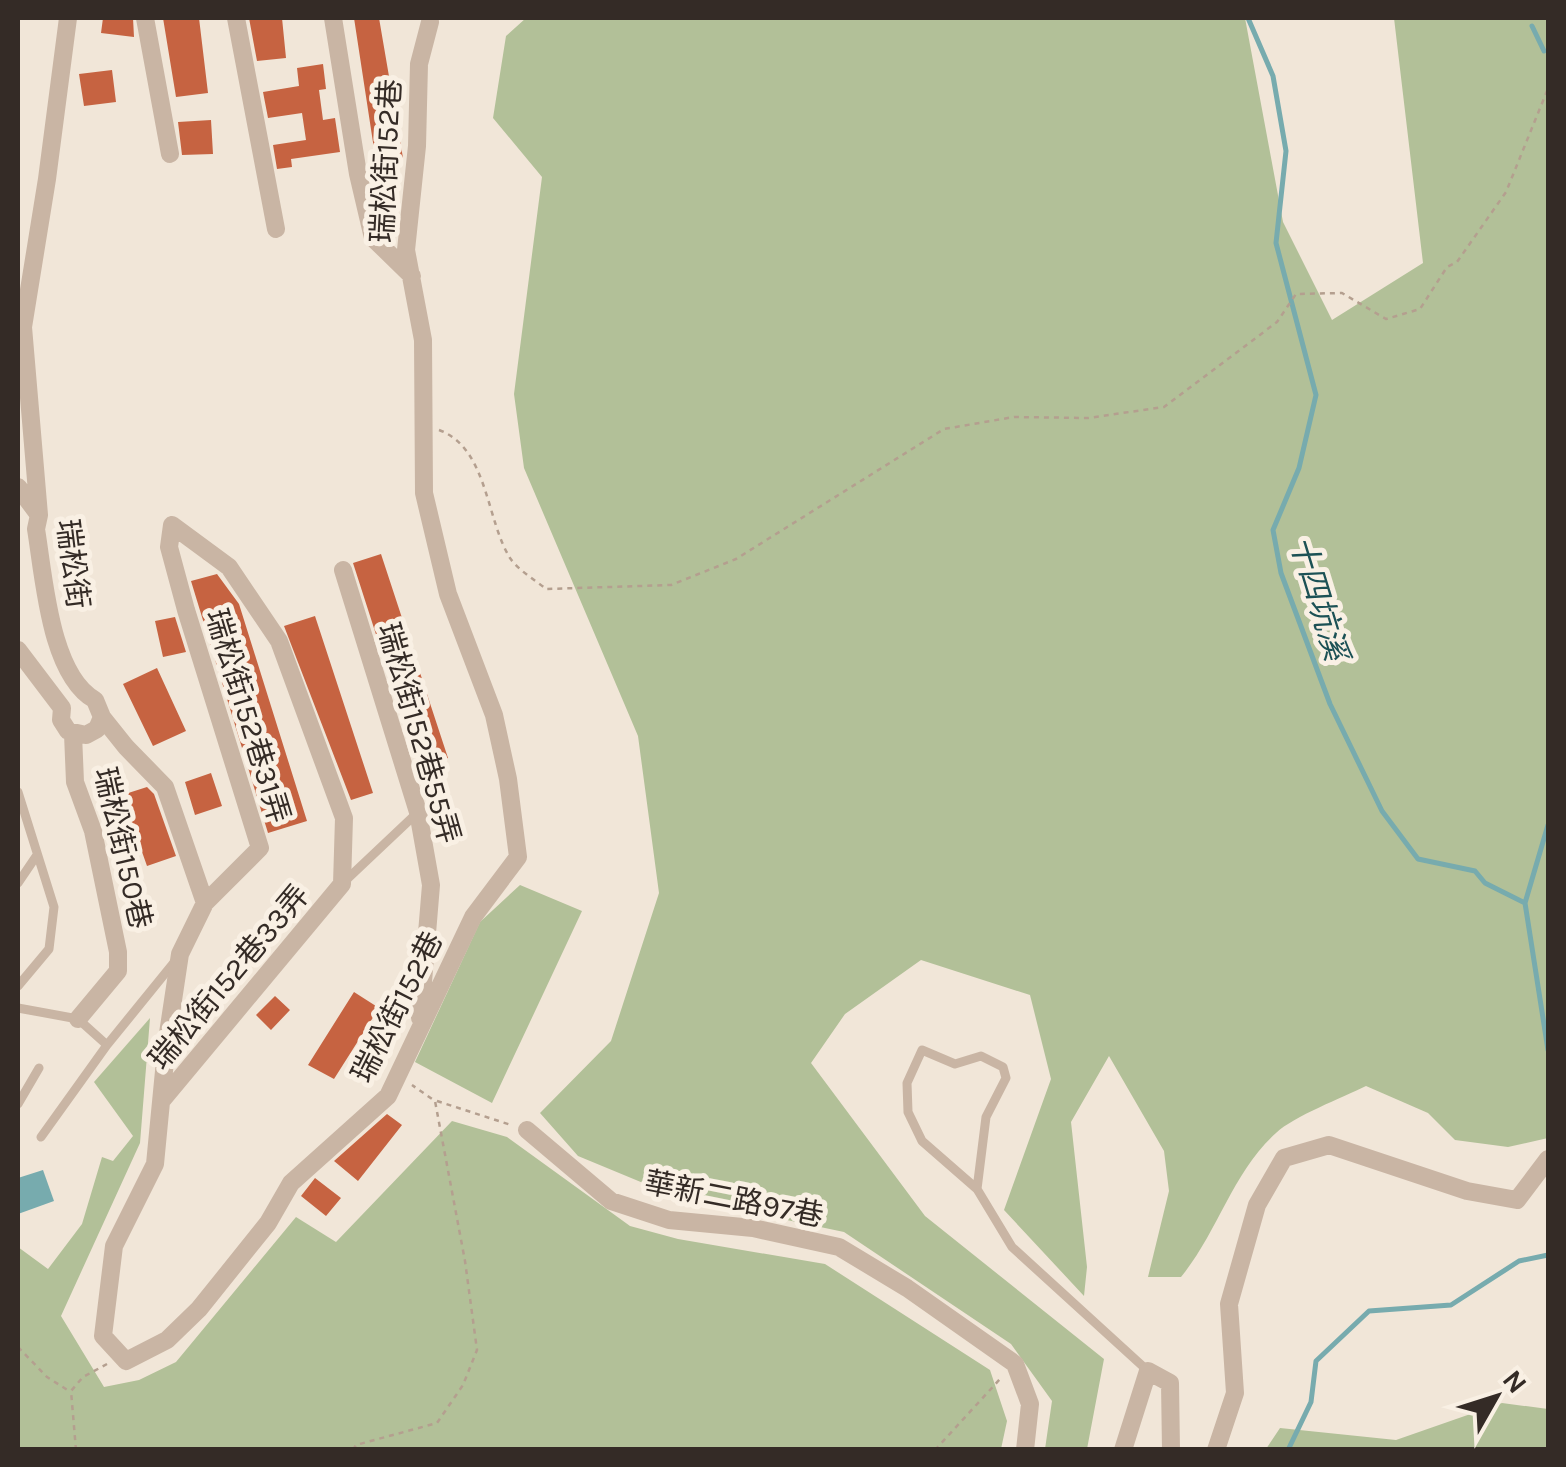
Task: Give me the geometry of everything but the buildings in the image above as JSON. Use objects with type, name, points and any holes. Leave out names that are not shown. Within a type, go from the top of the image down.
[{"type":"street","name":"瑞松街","points":[[68,18],[24,328],[39,515],[36,530],[51,616],[62,658],[84,695],[99,705],[102,717]]},
{"type":"street","points":[[144,18],[170,154]]},
{"type":"street","points":[[236,18],[276,229]]},
{"type":"street","points":[[333,18],[358,174],[373,238],[412,276]]},
{"type":"street","name":"瑞松街152巷","points":[[119,1354],[126,1361],[168,1340],[199,1309],[268,1223],[290,1183],[388,1096],[474,917],[518,857],[508,778],[494,715],[448,594],[424,493],[424,340],[406,250],[417,146],[419,64],[431,19]]},
{"type":"street","points":[[18,486],[39,515]]},
{"type":"street","name":"瑞松街152巷33弄","points":[[161,1100],[342,884],[344,818],[279,642],[229,567],[172,525]]},
{"type":"street","name":"瑞松街152巷31弄","points":[[172,525],[169,548],[260,848],[205,902]]},
{"type":"street","name":"瑞松街152巷55弄","points":[[342,570],[418,812],[431,885],[419,1034]]},
{"type":"street","points":[[18,650],[62,708]]},
{"type":"street","points":[[84,695],[70,698],[62,708],[61,720],[74,734],[92,733],[102,717],[165,787],[205,902],[180,954],[155,1164],[114,1246],[103,1336],[119,1354]]},
{"type":"street","name":"瑞松街150巷","points":[[74,734],[75,782],[93,831],[118,952],[118,971],[78,1019]]},
{"type":"street","name":"華新二路97巷","points":[[526,1130],[611,1201],[669,1220],[752,1228],[839,1247],[907,1288],[1015,1364]]},
{"type":"street","points":[[1216,1450],[1235,1393],[1229,1304],[1257,1204],[1284,1158],[1329,1145],[1467,1191],[1516,1200],[1548,1160]]},
{"type":"street","points":[[1015,1364],[1030,1404],[1026,1450]]},
{"type":"street","points":[[1124,1450],[1148,1371],[1170,1383],[1170,1450]]},
{"type":"lane","points":[[18,792],[20,812],[54,906],[50,950],[18,986]]},
{"type":"lane","points":[[342,884],[418,812]]},
{"type":"lane","points":[[18,883],[36,855]]},
{"type":"lane","points":[[42,1136],[107,1045],[180,954]]},
{"type":"lane","points":[[18,1008],[78,1019],[107,1045]]},
{"type":"lane","points":[[977,1190],[986,1117],[1006,1078],[1003,1067],[981,1056],[955,1064],[922,1050],[907,1083],[908,1112],[922,1141],[977,1190],[1012,1247],[1148,1371]]},
{"type":"lane","points":[[18,1104],[39,1068]]},
{"type":"path","points":[[424,425],[446,433],[466,452],[483,482],[490,513],[512,560],[546,589],[671,585],[736,559],[944,429],[1014,417],[1088,418],[1164,407],[1277,322],[1296,294],[1342,293],[1386,319],[1420,310],[1446,267],[1457,262],[1506,192],[1548,91],[1548,72]]},
{"type":"path","points":[[398,1075],[435,1101],[526,1130]]},
{"type":"path","points":[[353,1450],[356,1445],[437,1423],[463,1385],[477,1350],[435,1101]]},
{"type":"path","points":[[18,1347],[47,1377],[70,1392]]},
{"type":"path","points":[[76,1450],[70,1392],[84,1377],[119,1354]]},
{"type":"path","points":[[934,1450],[1015,1364]]},
{"type":"green space","points":[[526,18],[1245,18],[1283,222],[1332,320],[1423,263],[1394,18],[1548,18],[1548,1138],[1508,1147],[1455,1140],[1428,1113],[1366,1086],[1276,1133],[1236,1184],[1181,1277],[1148,1277],[1169,1191],[1164,1151],[1109,1056],[1071,1122],[1087,1267],[1084,1296],[1004,1210],[1051,1079],[1030,995],[921,960],[845,1014],[811,1063],[925,1216],[1104,1359],[1087,1449],[1045,1449],[1052,1401],[1011,1344],[844,1232],[677,1197],[578,1156],[540,1113],[611,1041],[659,893],[638,736],[524,468],[514,394],[542,177],[493,118],[506,36]]},
{"type":"green space","points":[[520,885],[582,911],[492,1103],[415,1062],[480,922]]},
{"type":"green space","points":[[150,1018],[140,1143],[61,1316],[104,1387],[139,1380],[176,1362],[296,1217],[336,1242],[452,1121],[507,1137],[630,1226],[678,1239],[825,1264],[990,1370],[1007,1421],[1001,1449],[18,1449],[18,1247],[48,1269],[82,1224],[102,1157],[113,1161],[133,1136],[94,1082]]},
{"type":"green space","points":[[1502,1403],[1548,1409],[1548,1449],[1266,1449],[1280,1428],[1396,1440]]},
{"type":"water","points":[[43,1170],[54,1201],[18,1214],[18,1178]]},
{"type":"waterway","name":"十四坑溪","points":[[1248,18],[1273,76],[1286,151],[1276,243],[1316,395],[1299,468],[1273,530],[1281,573],[1330,704],[1382,811],[1418,859],[1475,871],[1485,883],[1525,903]]},
{"type":"waterway","points":[[1532,26],[1544,51]]},
{"type":"waterway","name":"十四坑溪","points":[[1548,825],[1525,903],[1548,1050]]},
{"type":"waterway","name":"十四坑溪","points":[[1288,1450],[1311,1402],[1316,1361],[1369,1311],[1451,1305],[1519,1261],[1548,1255]]}]
